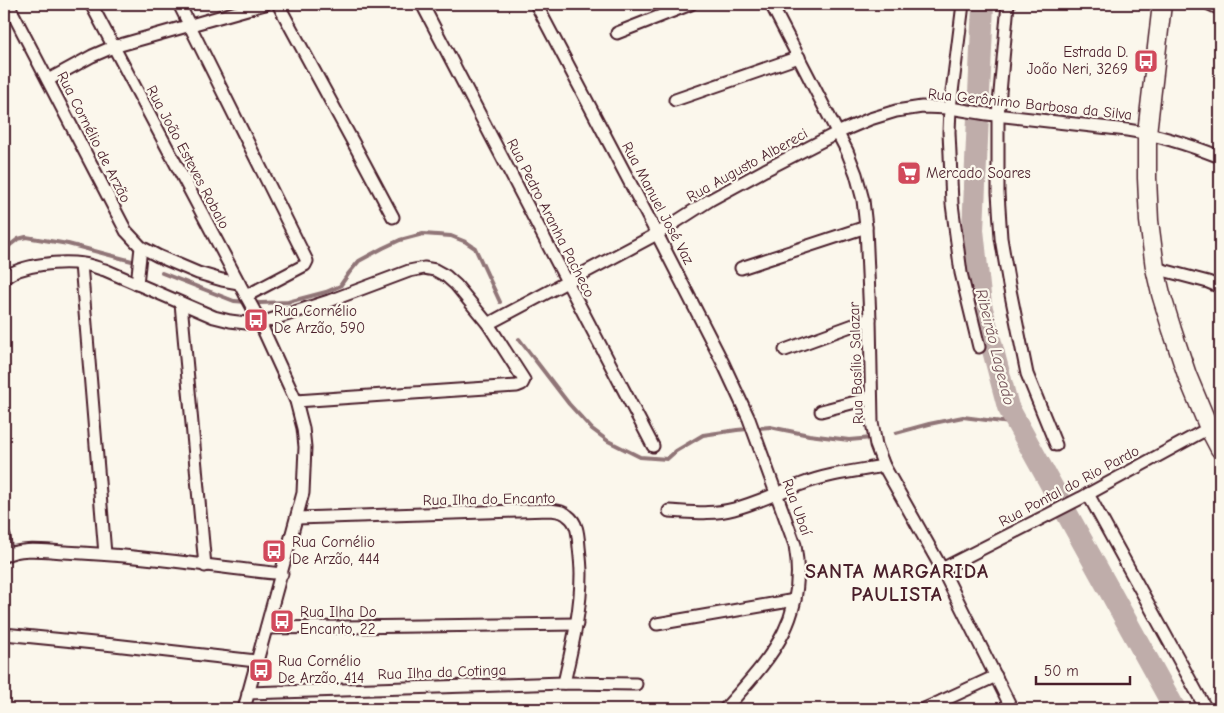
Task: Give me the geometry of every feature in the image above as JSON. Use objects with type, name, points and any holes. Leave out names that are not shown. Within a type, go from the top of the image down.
[{"type":"main road","points":[[1162,4],[1147,133],[1149,221],[1155,268],[1161,294],[1187,375],[1220,449]]},
{"type":"street","name":"Rua Cornélio de Arzão","points":[[8,4],[126,231],[141,247]]},
{"type":"street","name":"Rua João Esteves Robalo","points":[[91,4],[259,318]]},
{"type":"street","points":[[178,4],[307,261],[306,264],[247,298]]},
{"type":"street","points":[[48,80],[113,46],[265,4]]},
{"type":"street","points":[[278,4],[393,218]]},
{"type":"street","name":"Rua Pedro Aranha Pacheco","points":[[422,4],[653,446]]},
{"type":"street","name":"Rua Manuel José Vaz","points":[[536,4],[723,363],[758,443]]},
{"type":"street","points":[[617,33],[692,4]]},
{"type":"street","name":"Rua Basílio Salazar","points":[[771,4],[847,151],[863,200],[870,318],[873,435],[876,445],[884,466],[942,569],[1012,709]]},
{"type":"street","points":[[963,4],[956,109],[949,139],[952,204],[961,273],[979,347]]},
{"type":"street","points":[[1008,4],[992,114],[1000,229],[1009,285],[1028,374],[1056,445]]},
{"type":"street","points":[[1209,4],[1220,8]]},
{"type":"street","points":[[675,100],[799,57]]},
{"type":"street","name":"Rua Gerônimo Barbosa da Silva","points":[[837,133],[896,111],[922,107],[956,109],[1147,133],[1220,157]]},
{"type":"street","name":"Rua Augusto Albereci","points":[[488,324],[657,234],[710,200],[837,133]]},
{"type":"street","points":[[741,268],[866,227]]},
{"type":"street","points":[[137,284],[141,247],[198,273],[239,283]]},
{"type":"street","points":[[4,278],[17,270],[57,263],[92,266],[214,316],[246,324],[259,318],[329,301],[409,271],[424,268],[435,270],[446,276],[456,285],[488,324],[523,378],[521,385],[498,388],[296,401]]},
{"type":"street","points":[[81,264],[105,554]]},
{"type":"street","points":[[1155,268],[1220,287]]},
{"type":"street","points":[[181,303],[205,566]]},
{"type":"street","points":[[244,709],[303,493],[305,447],[303,428],[296,401],[259,318]]},
{"type":"street","points":[[785,350],[870,318]]},
{"type":"street","points":[[821,411],[872,404]]},
{"type":"street","name":"Rua Pontal do Rio Pardo","points":[[942,569],[1084,496],[1209,428]]},
{"type":"street","name":"Rua Ubaí","points":[[724,709],[772,653],[793,612],[798,577],[798,559],[795,545],[758,443]]},
{"type":"street","points":[[669,511],[709,512],[733,510],[802,483],[832,475],[884,466]]},
{"type":"street","points":[[1084,496],[1206,709]]},
{"type":"street","name":"Rua Ilha do Encanto","points":[[297,518],[540,510],[560,511],[569,516],[577,530],[581,573],[577,624],[564,683]]},
{"type":"street","points":[[4,536],[5,555],[28,551],[105,554],[282,574]]},
{"type":"street","points":[[657,624],[795,600]]},
{"type":"street","points":[[267,628],[577,624]]},
{"type":"street","points":[[4,634],[256,661]]},
{"type":"street","points":[[924,709],[941,705],[996,676]]},
{"type":"street","name":"Rua Ilha da Cotinga","points":[[248,693],[564,683],[636,684]]},
{"type":"waterway","name":"Ribeirão Lageado","points":[[983,4],[973,230],[981,305],[1008,407],[1175,709]]},
{"type":"waterway","points":[[162,273],[234,301],[260,303],[288,302],[326,292],[340,286],[359,261],[400,240],[423,234],[451,236],[475,248],[500,302]]},
{"type":"waterway","points":[[4,254],[9,246],[18,239],[26,237],[68,244],[132,261]]},
{"type":"waterway","points":[[519,339],[569,404],[592,429],[608,441],[640,457],[667,459],[676,451],[703,435],[770,427],[809,435],[849,440],[872,438]]},
{"type":"waterway","points":[[896,433],[963,417],[1018,424]]},
{"type":"place","name":"Estrada D. João Neri, 3269","points":[[1146,61]]},
{"type":"place","name":"Mercado Soares","points":[[909,173]]},
{"type":"place","name":"Rua Cornélio De Arzão, 590","points":[[256,320]]},
{"type":"place","name":"Rua Cornélio De Arzão, 444","points":[[274,551]]},
{"type":"place","name":"Rua Ilha Do Encanto, 22","points":[[282,621]]},
{"type":"place","name":"Rua Cornélio De Arzão, 414","points":[[261,670]]},
{"type":"district","name":"SANTA MARGARIDA PAULISTA","points":[[897,582]]}]
